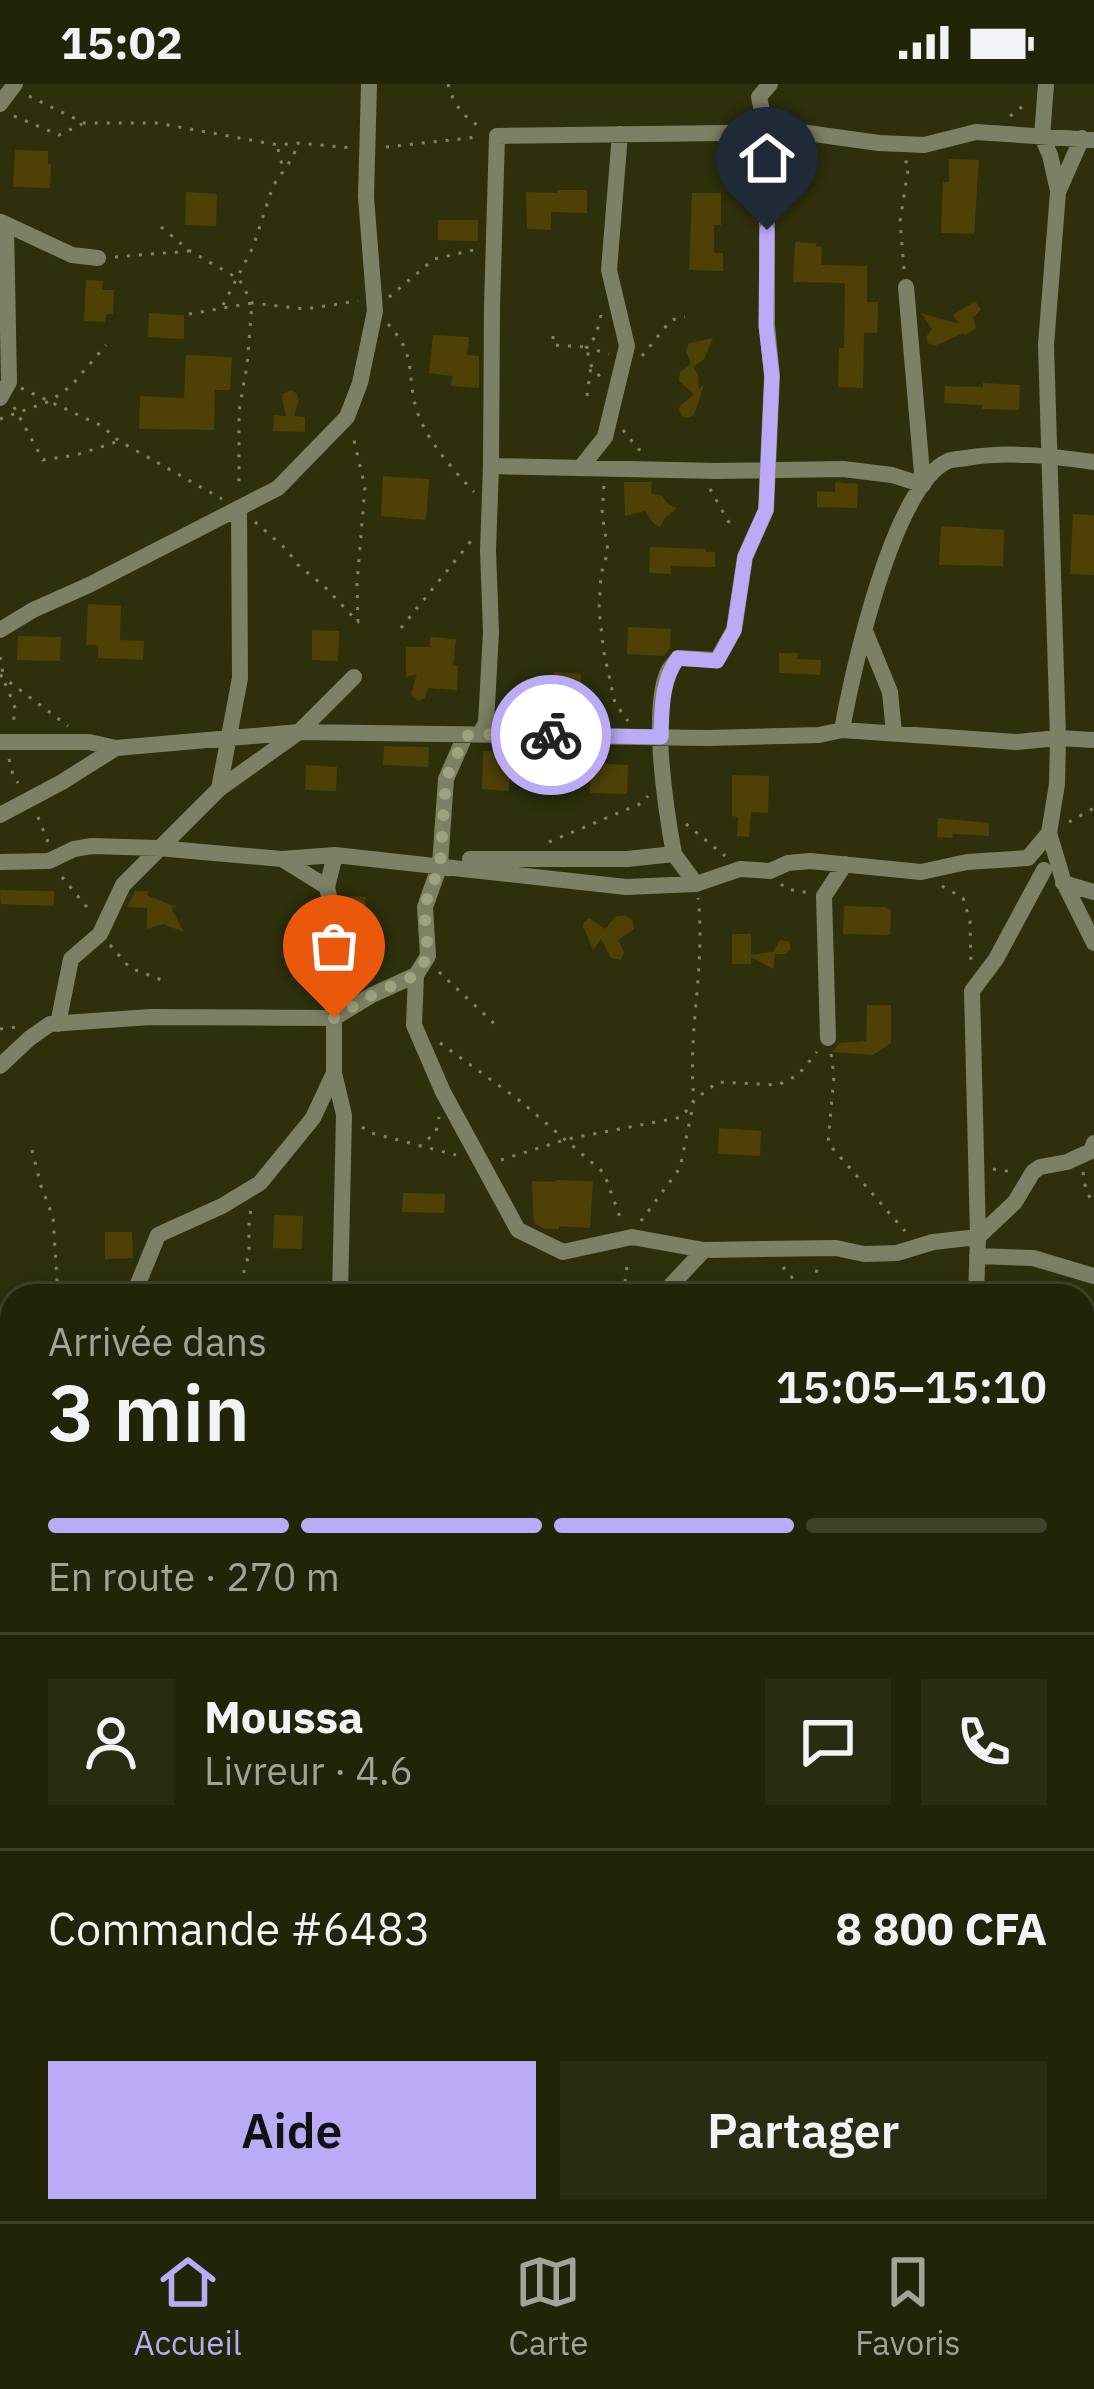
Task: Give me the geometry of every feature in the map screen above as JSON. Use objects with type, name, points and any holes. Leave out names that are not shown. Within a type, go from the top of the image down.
[{"type":"street","points":[[0,107],[19,84]]},
{"type":"street","points":[[0,630],[278,488],[347,417],[360,383],[375,311],[366,197],[369,84]]},
{"type":"street","points":[[696,884],[674,854],[663,775],[662,699],[667,674],[678,658],[717,661],[734,630],[745,557],[766,510],[772,376],[766,326],[767,134],[758,97],[770,84]]},
{"type":"street","points":[[1046,86],[1042,137],[1058,192],[1046,345],[1058,738],[1049,833],[1064,883]]},
{"type":"street","points":[[1058,192],[1088,139],[976,132],[924,145],[800,132],[497,136],[487,723],[473,735],[446,779],[440,865],[424,907],[428,956],[416,975],[414,1025],[442,1092],[518,1230],[563,1252],[632,1237],[704,1250],[836,1248],[864,1254],[897,1253],[932,1243],[978,1246],[1094,1276]]},
{"type":"street","points":[[582,466],[605,437],[634,351],[609,270],[620,134]]},
{"type":"street","points":[[4,390],[3,224],[72,255],[98,258]]},
{"type":"street","points":[[906,287],[923,484]]},
{"type":"street","points":[[842,730],[854,659],[875,586],[923,484],[946,462],[1000,453],[1094,462]]},
{"type":"street","points":[[491,466],[844,469],[923,484]]},
{"type":"street","points":[[219,789],[240,678],[239,508]]},
{"type":"street","points":[[865,632],[890,692],[894,733]]},
{"type":"street","points":[[58,1024],[71,959],[100,934],[123,885],[219,789],[299,732],[354,677]]},
{"type":"street","points":[[3,742],[89,742],[116,748],[299,732],[661,737],[820,735],[842,730],[1016,742],[1094,740]]},
{"type":"street","points":[[0,815],[116,748]]},
{"type":"street","points":[[1028,858],[1049,833]]},
{"type":"street","points":[[0,862],[49,861],[92,846],[282,859],[334,855],[626,887],[696,884],[740,869],[770,871],[788,863],[921,872],[967,862],[1028,858],[1064,883],[1090,917],[1094,943]]},
{"type":"street","points":[[440,865],[472,859],[627,859],[674,854]]},
{"type":"street","points":[[334,855],[327,886],[345,971],[334,1018],[334,1072],[344,1115],[340,1284]]},
{"type":"street","points":[[282,859],[327,886]]},
{"type":"street","points":[[828,1038],[824,896],[845,864]]},
{"type":"street","points":[[976,1284],[972,991],[997,959],[1044,869]]},
{"type":"street","points":[[1064,883],[1094,892]]},
{"type":"street","points":[[0,1066],[50,1024],[150,1016],[334,1018],[416,975]]},
{"type":"street","points":[[138,1284],[158,1235],[260,1183],[313,1118],[334,1072]]},
{"type":"street","points":[[978,1246],[1033,1172],[1067,1162],[1092,1147]]},
{"type":"street","points":[[672,1284],[704,1250]]},
{"type":"path","points":[[19,84],[29,96],[84,123]]},
{"type":"path","points":[[448,84],[452,99],[468,121],[497,136]]},
{"type":"path","points":[[1009,117],[1046,86]]},
{"type":"path","points":[[0,107],[59,135],[84,123],[157,123],[278,145],[298,142],[368,149],[497,136]]},
{"type":"path","points":[[223,306],[264,218],[273,186],[298,142]]},
{"type":"path","points":[[879,143],[909,164],[900,220],[906,287]]},
{"type":"path","points":[[278,145],[284,170]]},
{"type":"path","points":[[160,227],[238,279],[252,303],[239,411],[239,508]]},
{"type":"path","points":[[375,311],[434,259],[494,246]]},
{"type":"path","points":[[98,258],[190,250]]},
{"type":"path","points":[[586,347],[614,292]]},
{"type":"path","points":[[189,314],[252,303],[305,309],[361,300],[393,328],[407,348],[417,410],[433,445],[480,500],[491,504],[468,546],[401,628]]},
{"type":"path","points":[[553,336],[553,345],[586,347],[614,356],[634,351],[671,320],[685,317]]},
{"type":"path","points":[[0,419],[50,401],[71,386],[106,345]]},
{"type":"path","points":[[586,347],[604,381]]},
{"type":"path","points":[[587,396],[592,364]]},
{"type":"path","points":[[4,390],[50,401],[102,425],[119,441],[239,508],[358,622],[365,487],[347,417]]},
{"type":"path","points":[[4,390],[43,460],[119,441]]},
{"type":"path","points":[[611,415],[638,449],[656,456]]},
{"type":"path","points":[[606,467],[602,514],[608,551],[599,610],[604,652],[615,703],[640,737]]},
{"type":"path","points":[[690,470],[714,494],[731,526]]},
{"type":"path","points":[[0,657],[16,710],[3,742],[13,775],[30,799],[47,839],[49,861],[130,968],[166,982]]},
{"type":"path","points":[[2,676],[89,742]]},
{"type":"path","points":[[521,859],[543,844],[642,803],[663,775]]},
{"type":"path","points":[[1049,833],[1094,808]]},
{"type":"path","points":[[770,871],[786,889],[824,896]]},
{"type":"path","points":[[921,872],[964,898],[970,921],[972,991]]},
{"type":"path","points":[[625,1282],[632,1237],[680,1168],[694,1100],[692,1043],[702,936],[696,884]]},
{"type":"path","points":[[428,956],[443,977],[500,1029]]},
{"type":"path","points":[[414,1025],[519,1100],[604,1172],[617,1213],[632,1237]]},
{"type":"path","points":[[344,1115],[371,1133],[418,1147],[479,1161],[501,1160],[567,1139],[682,1117],[694,1100],[718,1082],[778,1085],[798,1075],[828,1038]]},
{"type":"path","points":[[828,1038],[834,1076],[828,1143],[913,1240],[932,1243]]},
{"type":"path","points":[[418,1147],[436,1132],[442,1092]]},
{"type":"path","points":[[1092,1147],[1083,1170],[1086,1191],[1094,1204]]},
{"type":"path","points":[[32,1150],[53,1216],[57,1284]]},
{"type":"path","points":[[977,1166],[1033,1172]]},
{"type":"path","points":[[240,1284],[249,1254],[249,1219],[260,1183]]},
{"type":"path","points":[[766,1248],[799,1284]]},
{"type":"path","points":[[813,1284],[820,1256],[836,1248]]},
{"type":"building","points":[[15,150],[48,151],[50,188],[13,187]]},
{"type":"building","points":[[949,159],[979,160],[974,234],[941,233]]},
{"type":"building","points":[[587,190],[587,213],[551,212],[551,230],[527,229],[526,192]]},
{"type":"building","points":[[186,192],[217,194],[216,226],[185,225]]},
{"type":"building","points":[[692,193],[721,193],[721,225],[714,225],[714,253],[723,253],[723,271],[689,270]]},
{"type":"building","points":[[438,220],[478,220],[478,241],[438,240]]},
{"type":"building","points":[[795,242],[822,247],[821,265],[867,266],[867,302],[878,302],[878,316],[877,333],[864,333],[863,388],[838,387],[845,283],[793,282]]},
{"type":"building","points":[[86,280],[103,281],[102,290],[114,290],[113,314],[106,314],[105,322],[84,321]]},
{"type":"building","points":[[975,301],[981,309],[973,318],[976,328],[934,346],[928,343],[932,329],[921,313],[959,324],[953,315]]},
{"type":"building","points":[[149,313],[184,315],[184,339],[148,337]]},
{"type":"building","points":[[433,335],[469,337],[467,355],[479,356],[479,388],[451,386],[452,376],[429,373]]},
{"type":"building","points":[[713,338],[704,359],[693,367],[699,389],[704,385],[694,415],[683,417],[680,406],[694,394],[679,381],[680,372],[691,364],[686,351],[689,343]]},
{"type":"building","points":[[186,355],[232,357],[230,390],[215,390],[214,430],[139,429],[140,396],[184,398]]},
{"type":"building","points":[[983,383],[1020,385],[1019,410],[944,403],[945,386],[983,387]]},
{"type":"building","points":[[291,390],[299,399],[294,416],[305,417],[305,432],[273,431],[274,415],[286,416],[282,398]]},
{"type":"building","points":[[383,476],[429,479],[426,520],[381,516]]},
{"type":"building","points":[[624,482],[652,482],[651,493],[677,508],[660,527],[645,511],[625,516]]},
{"type":"building","points":[[835,482],[858,484],[857,508],[817,507],[817,491],[835,492]]},
{"type":"building","points":[[1073,514],[1094,515],[1094,575],[1070,574]]},
{"type":"building","points":[[941,526],[1004,530],[1003,566],[939,565]]},
{"type":"building","points":[[650,547],[706,549],[715,552],[715,567],[671,566],[671,574],[649,573]]},
{"type":"building","points":[[88,604],[121,606],[120,640],[144,641],[143,660],[98,658],[98,645],[86,645]]},
{"type":"building","points":[[628,627],[671,629],[670,648],[664,656],[627,654]]},
{"type":"building","points":[[312,630],[339,631],[338,661],[312,660]]},
{"type":"building","points":[[18,636],[61,637],[60,661],[17,660]]},
{"type":"building","points":[[430,637],[456,639],[457,690],[428,688],[425,698],[418,701],[411,694],[417,674],[406,677],[406,647],[430,647]]},
{"type":"building","points":[[779,653],[821,660],[820,675],[779,673]]},
{"type":"building","points":[[554,672],[581,674],[580,707],[553,706]]},
{"type":"building","points":[[384,746],[429,747],[428,767],[383,765]]},
{"type":"building","points":[[483,751],[510,752],[509,791],[482,789]]},
{"type":"building","points":[[591,763],[628,765],[627,794],[590,793]]},
{"type":"building","points":[[306,765],[337,767],[336,791],[305,790]]},
{"type":"building","points":[[732,775],[769,776],[768,813],[751,812],[749,837],[737,836]]},
{"type":"building","points":[[938,818],[989,823],[989,836],[937,837]]},
{"type":"building","points":[[0,890],[54,891],[54,906],[1,904]]},
{"type":"building","points":[[135,891],[148,891],[147,895],[176,907],[171,908],[184,932],[163,924],[147,929],[147,908],[127,907]]},
{"type":"building","points":[[350,896],[366,897],[364,931],[373,931],[372,953],[354,952]]},
{"type":"building","points":[[844,906],[891,910],[890,935],[843,934]]},
{"type":"building","points":[[625,915],[634,929],[618,940],[624,952],[621,960],[611,958],[601,939],[593,950],[584,922],[589,918],[605,929],[615,917]]},
{"type":"building","points":[[732,934],[751,934],[751,955],[773,952],[780,940],[789,942],[791,949],[775,954],[773,969],[751,957],[751,964],[732,964]]},
{"type":"building","points":[[867,1005],[891,1005],[891,1043],[873,1055],[832,1052],[840,1043],[866,1041]]},
{"type":"building","points":[[719,1128],[761,1131],[760,1156],[718,1154]]},
{"type":"building","points":[[532,1181],[593,1181],[590,1228],[544,1229],[534,1223]]},
{"type":"building","points":[[403,1193],[445,1194],[444,1213],[402,1212]]},
{"type":"building","points":[[274,1215],[303,1216],[302,1249],[273,1248]]},
{"type":"building","points":[[105,1232],[132,1232],[133,1258],[105,1259]]},
{"type":"way so far","points":[[334,1018],[416,975],[428,956],[424,907],[440,865],[446,779],[465,736],[551,735]]},
{"type":"route","points":[[551,735],[661,737],[667,674],[678,658],[717,661],[734,630],[745,557],[766,510],[772,376],[766,326],[767,230]]}]
